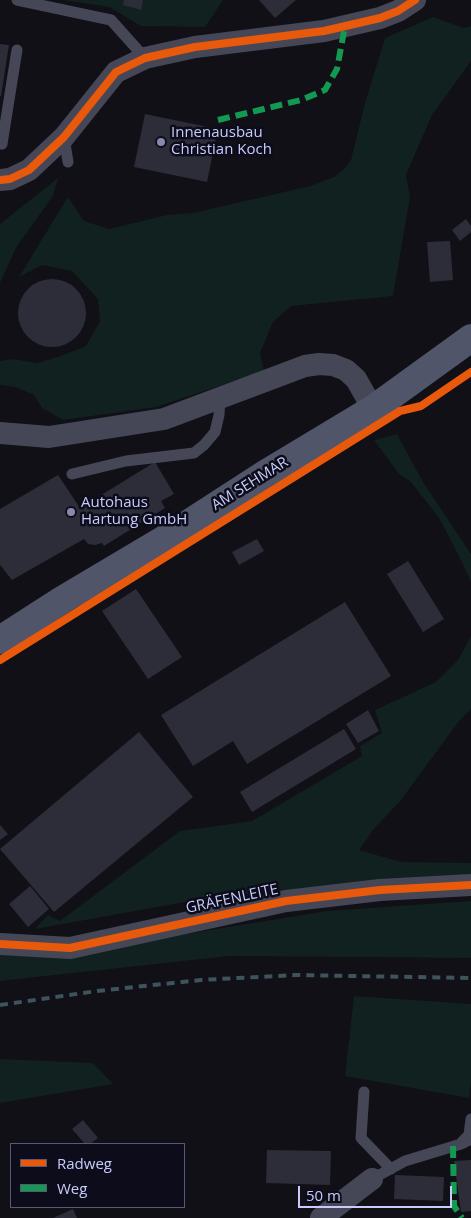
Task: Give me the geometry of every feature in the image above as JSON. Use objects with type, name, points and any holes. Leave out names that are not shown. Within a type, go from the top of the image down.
[{"type":"main road","name":"AM SEHMAR","points":[[0,640],[62,600],[163,540],[265,474],[373,410],[471,338]]},
{"type":"street","points":[[0,180],[10,179],[29,170],[64,137],[116,72],[144,58],[195,47],[324,31],[380,18],[398,11],[415,0]]},
{"type":"street","points":[[0,433],[49,436],[164,419],[305,366],[319,364],[333,365],[346,370],[356,379],[373,410]]},
{"type":"street","name":"GRÄFENLEITE","points":[[0,944],[70,948],[286,902],[380,890],[471,885]]},
{"type":"street","points":[[321,1218],[382,1174]]},
{"type":"lane","points":[[17,0],[111,20],[144,58]]},
{"type":"lane","points":[[0,143],[2,144],[17,50]]},
{"type":"lane","points":[[64,137],[68,162]]},
{"type":"lane","points":[[72,474],[126,461],[194,453],[215,432],[220,398]]},
{"type":"lane","points":[[364,1092],[362,1138],[382,1174],[405,1161],[466,1141],[469,1135],[471,1119]]},
{"type":"shaded area","points":[[63,0],[223,0],[205,27],[141,26],[109,7]]},
{"type":"shaded area","points":[[433,17],[464,28],[471,26],[471,61],[432,115],[406,175],[410,197],[393,296],[291,306],[273,322],[260,353],[264,371],[156,407],[63,420],[42,408],[34,395],[15,387],[0,385],[0,361],[13,359],[37,363],[64,355],[86,346],[100,321],[98,299],[72,271],[42,265],[19,277],[68,197],[84,221],[109,229],[167,215],[193,213],[310,186],[334,177],[351,160],[365,103],[385,38]]},
{"type":"shaded area","points":[[58,178],[53,196],[17,246],[0,283],[0,224]]},
{"type":"shaded area","points":[[397,434],[423,482],[471,554],[471,582],[439,518],[411,482],[399,474],[374,440]]},
{"type":"shaded area","points":[[471,636],[471,709],[459,721],[401,800],[374,829],[359,850],[401,862],[471,863],[471,881],[348,886],[213,897],[35,929],[48,915],[60,921],[180,831],[252,821],[362,756],[360,746],[382,733],[375,710],[436,682],[458,660]]},
{"type":"shaded area","points":[[471,901],[471,958],[229,956],[0,981],[0,950],[74,952],[327,911]]},
{"type":"shaded area","points":[[354,996],[471,1004],[471,1081],[469,1098],[345,1076]]},
{"type":"shaded area","points":[[0,1059],[93,1063],[113,1084],[0,1103]]},
{"type":"building","points":[[124,0],[143,0],[141,10],[123,5]]},
{"type":"building","points":[[259,0],[296,0],[275,18]]},
{"type":"building","points":[[0,44],[9,45],[1,96],[0,96]]},
{"type":"building","points":[[145,114],[218,129],[207,182],[134,167]]},
{"type":"building","points":[[466,219],[471,226],[471,232],[460,241],[452,230]]},
{"type":"building","points":[[450,241],[453,280],[430,282],[427,242]]},
{"type":"building","points":[[45,279],[59,279],[71,284],[81,294],[86,306],[86,320],[81,332],[71,342],[59,347],[45,347],[33,342],[23,332],[18,320],[18,306],[23,294],[33,284]]},
{"type":"building","points":[[155,462],[174,494],[161,501],[165,508],[104,546],[102,543],[88,544],[84,539],[12,580],[0,565],[0,509],[58,475],[80,508]]},
{"type":"building","points":[[257,539],[264,551],[239,565],[232,552]]},
{"type":"building","points":[[408,561],[444,619],[423,632],[387,574]]},
{"type":"building","points":[[136,589],[182,657],[148,679],[102,611]]},
{"type":"building","points":[[345,602],[391,676],[247,764],[233,741],[193,766],[161,715]]},
{"type":"building","points":[[368,710],[379,731],[358,743],[346,724]]},
{"type":"building","points":[[344,729],[356,749],[252,812],[240,792]]},
{"type":"building","points":[[139,732],[193,797],[54,912],[0,849]]},
{"type":"building","points":[[0,825],[8,834],[0,840]]},
{"type":"building","points":[[30,886],[49,909],[28,927],[9,904]]},
{"type":"building","points":[[83,1120],[98,1138],[91,1143],[84,1143],[72,1129]]},
{"type":"building","points":[[267,1150],[331,1151],[330,1185],[266,1183]]},
{"type":"building","points":[[471,1160],[471,1211],[461,1212],[454,1161]]},
{"type":"building","points":[[395,1175],[444,1177],[443,1201],[394,1199]]},
{"type":"building","points":[[73,1209],[77,1218],[53,1218]]},
{"type":"railway","points":[[0,1005],[97,991],[201,980],[295,975],[471,978]]},
{"type":"marked path","points":[[218,120],[301,100],[325,90],[337,69],[345,26]]},
{"type":"marked path","points":[[453,1146],[454,1206],[462,1218]]},
{"type":"cycle path","points":[[0,180],[10,179],[29,170],[64,137],[116,72],[145,58],[195,47],[324,31],[380,18],[398,11],[415,0]]},
{"type":"cycle path","points":[[0,660],[400,411],[421,406],[471,372]]},
{"type":"cycle path","points":[[0,944],[70,948],[286,901],[380,890],[471,885]]},
{"type":"place","name":"Innenausbau Christian Koch","points":[[161,142]]},
{"type":"place","name":"Autohaus Hartung GmbH","points":[[71,512]]}]
